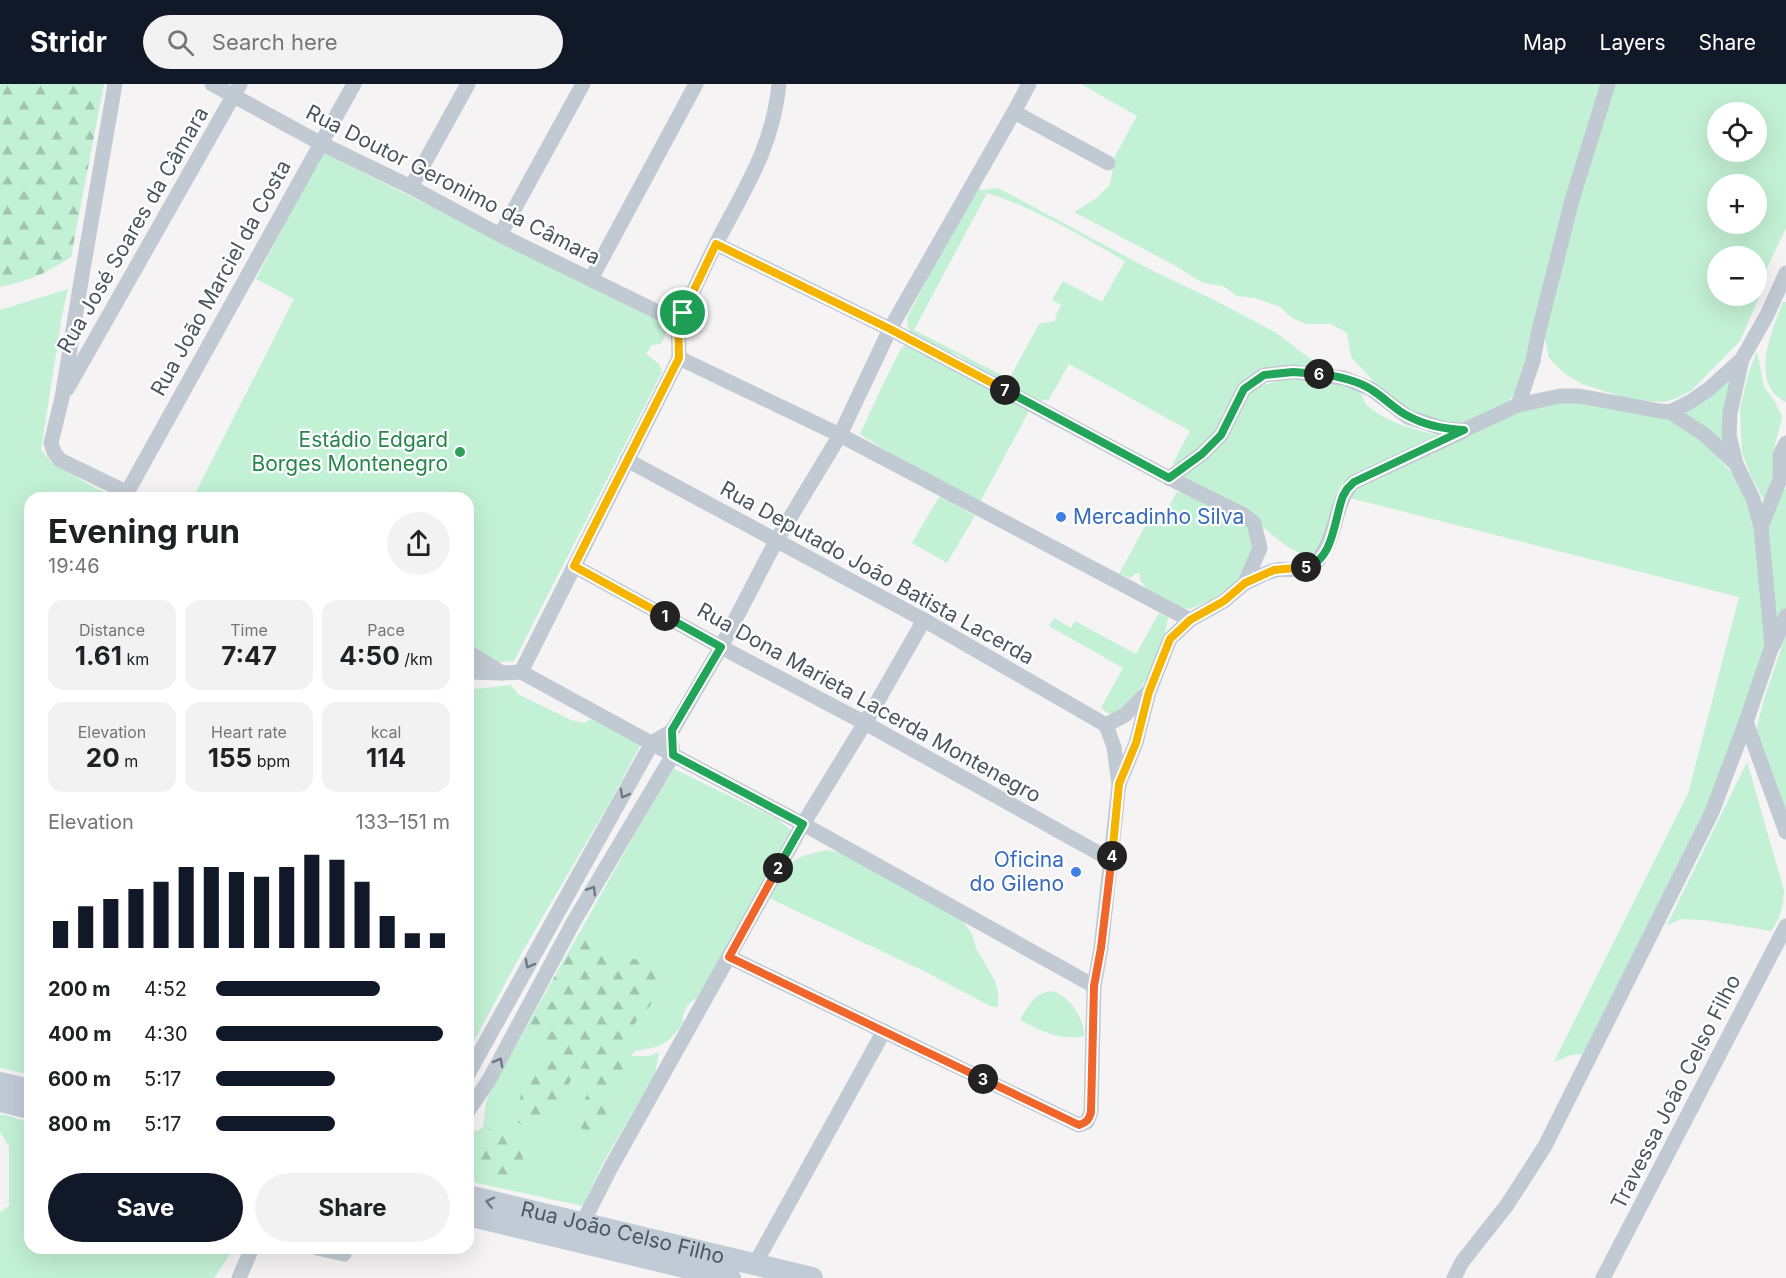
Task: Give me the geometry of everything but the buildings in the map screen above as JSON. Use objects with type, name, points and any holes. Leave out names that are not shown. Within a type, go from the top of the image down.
[{"type":"main road","points":[[0,1083],[24,1090]]},
{"type":"main road","points":[[0,1101],[24,1094]]},
{"type":"main road","name":"Rua João Celso Filho","points":[[474,1197],[812,1278]]},
{"type":"main road","name":"Rua João Celso Filho","points":[[474,1216],[730,1278]]},
{"type":"street","points":[[115,84],[62,398],[51,443],[60,460],[119,492]]},
{"type":"street","points":[[111,111],[126,84]]},
{"type":"street","name":"Rua Doutor Geronimo da Câmara","points":[[212,84],[237,90],[320,143],[500,235],[664,315],[678,317]]},
{"type":"street","name":"Rua João Marciel da Costa","points":[[127,492],[354,84]]},
{"type":"street","points":[[411,188],[468,84]]},
{"type":"street","points":[[500,235],[583,84]]},
{"type":"street","points":[[591,279],[696,84]]},
{"type":"street","points":[[521,672],[679,358],[678,317],[683,313],[766,146],[773,123],[779,84]]},
{"type":"street","points":[[474,1063],[652,743],[672,730],[721,647],[776,541],[840,435],[890,329],[1029,84]]},
{"type":"street","points":[[1518,405],[1533,361],[1572,200],[1608,84]]},
{"type":"street","name":"Rua José Soares da Câmara","points":[[62,398],[237,90]]},
{"type":"street","points":[[1014,112],[1108,163]]},
{"type":"street","points":[[716,244],[890,329],[1169,478],[1244,515],[1254,524],[1260,548],[1245,583]]},
{"type":"street","points":[[1670,412],[1709,389],[1742,359],[1755,339],[1786,273]]},
{"type":"street","points":[[679,358],[840,435],[1190,620]]},
{"type":"street","points":[[1742,359],[1730,413],[1729,435],[1736,464],[1753,499],[1761,527],[1772,646]]},
{"type":"street","points":[[1169,478],[1202,454],[1221,435],[1244,389],[1264,375],[1293,372],[1344,378],[1371,389],[1408,417],[1445,429],[1464,430]]},
{"type":"street","points":[[1119,784],[1136,743],[1149,692],[1170,639],[1190,620],[1224,601],[1245,583],[1274,570],[1300,569],[1314,565],[1328,547],[1343,496],[1354,482],[1518,405],[1560,396],[1580,396],[1670,412],[1705,435],[1736,464]]},
{"type":"street","points":[[1761,527],[1783,480],[1780,455],[1786,443]]},
{"type":"street","name":"Rua Deputado João Batista Lacerda","points":[[627,460],[924,620],[1106,725]]},
{"type":"street","name":"Rua Dona Marieta Lacerda Montenegro","points":[[574,566],[865,723],[1112,861]]},
{"type":"street","points":[[1454,1278],[1462,1262],[1507,1204],[1545,1146],[1712,812],[1772,646],[1786,616]]},
{"type":"street","points":[[582,1224],[610,1169],[803,824],[865,723],[924,620]]},
{"type":"street","points":[[474,656],[502,674]]},
{"type":"street","points":[[474,672],[502,674],[521,672],[803,824],[1094,986]]},
{"type":"street","points":[[729,957],[1079,1125],[1087,1122],[1091,1112],[1094,986],[1112,861],[1119,784],[1114,747],[1106,725],[1125,715],[1149,692]]},
{"type":"street","points":[[1746,722],[1786,832]]},
{"type":"street","points":[[474,1102],[489,1080],[574,921],[673,755],[672,730]]},
{"type":"street","name":"Travessa João Celso Filho","points":[[1603,1278],[1786,926]]},
{"type":"street","points":[[755,1264],[884,1031]]},
{"type":"street","points":[[239,1278],[249,1254]]},
{"type":"green space","points":[[0,84],[104,84],[71,257],[37,276],[0,287]]},
{"type":"green space","points":[[1081,84],[1606,84],[1517,391],[1504,407],[1486,416],[1450,425],[1422,419],[1376,384],[1351,357],[1347,333],[1331,324],[1307,324],[1292,318],[1280,307],[1255,298],[1237,296],[1223,286],[1203,283],[1074,212],[1095,199],[1110,185],[1115,156],[1137,116]]},
{"type":"green space","points":[[1614,84],[1786,84],[1786,228],[1767,268],[1767,246],[1707,246],[1707,306],[1755,306],[1740,341],[1692,390],[1665,402],[1632,400],[1582,384],[1564,373],[1549,358],[1544,334],[1578,201]]},
{"type":"green space","name":"Estádio Edgard Borges Montenegro","points":[[321,154],[326,154],[664,322],[666,333],[661,344],[652,345],[646,354],[659,364],[662,372],[514,661],[498,662],[474,652],[474,492],[196,492],[294,299],[256,279]]},
{"type":"green space","points":[[995,188],[1002,190],[1149,269],[1275,332],[1320,366],[1314,369],[1290,370],[1236,393],[1222,415],[1216,433],[1181,463],[1172,465],[1190,431],[1069,364],[1048,401],[1046,399],[1040,401],[982,371],[959,356],[927,343],[911,333],[907,318],[939,256],[978,189]],"holes":[[[987,193],[1058,223],[1125,261],[1102,302],[1063,281],[1052,300],[1061,305],[1055,321],[1039,324],[1009,379],[914,330]]]},
{"type":"green space","points":[[68,289],[41,450],[52,463],[105,492],[24,492],[24,1073],[0,1068],[0,310]]},
{"type":"green space","points":[[1783,302],[1786,302],[1786,402],[1775,394],[1768,383],[1765,370],[1769,341]]},
{"type":"green space","points":[[905,345],[1029,411],[980,502],[888,452],[860,434],[900,350]]},
{"type":"green space","points":[[1757,351],[1764,387],[1782,417],[1774,450],[1770,489],[1765,502],[1742,453],[1740,409],[1749,371]]},
{"type":"green space","points":[[1731,378],[1726,444],[1696,422],[1676,413]]},
{"type":"green space","points":[[1285,379],[1345,386],[1359,392],[1369,407],[1386,418],[1414,429],[1443,436],[1342,484],[1335,500],[1327,542],[1323,549],[1314,555],[1292,549],[1240,507],[1178,477],[1257,387]]},
{"type":"green space","points":[[1572,399],[1661,416],[1686,424],[1738,479],[1756,532],[1765,646],[1759,669],[1708,803],[1583,1054],[1571,1055],[1554,1062],[1688,794],[1739,597],[1350,498],[1357,487],[1526,406]]},
{"type":"green space","points":[[1780,488],[1786,489],[1786,609],[1775,634],[1767,531]]},
{"type":"green space","points":[[1177,492],[1199,496],[1216,504],[1251,529],[1255,549],[1242,578],[1213,599],[1190,609],[1173,606],[1146,588],[1140,580],[1140,574],[1136,573],[1130,578],[1119,574],[1150,517],[1160,522]]},
{"type":"green space","points":[[939,497],[975,516],[947,563],[912,543]]},
{"type":"green space","points":[[1159,613],[1168,617],[1162,642],[1149,674],[1130,702],[1120,710],[1109,714],[1101,708],[1123,668],[1049,626],[1054,618],[1071,628],[1075,621],[1136,654]]},
{"type":"green space","points":[[1786,635],[1786,812],[1756,731],[1764,699]]},
{"type":"green space","points":[[511,685],[518,694],[571,720],[584,723],[593,718],[641,744],[474,1041],[474,689]]},
{"type":"green space","points":[[1747,762],[1784,890],[1779,917],[1771,931],[1704,920],[1681,919],[1667,925]]},
{"type":"green space","points":[[674,769],[777,819],[791,830],[790,837],[697,998],[686,1008],[683,1023],[663,1044],[635,1051],[631,1056],[649,1056],[659,1052],[655,1074],[603,1163],[583,1206],[474,1182],[474,1131],[478,1131],[483,1127],[490,1092],[640,825]]},
{"type":"green space","points":[[826,850],[844,853],[962,920],[972,934],[976,948],[995,981],[998,1007],[990,1006],[926,972],[769,898],[788,864],[803,856]]},
{"type":"green space","points":[[579,933],[596,937],[599,944],[615,961],[634,959],[655,963],[656,987],[650,1006],[639,1016],[621,1050],[625,1071],[615,1091],[605,1091],[606,1114],[594,1133],[580,1128],[576,1109],[594,1083],[590,1069],[576,1068],[557,1112],[546,1128],[534,1132],[517,1122],[522,1086],[555,1040],[545,1044],[534,1038],[526,1028]]},
{"type":"green space","points":[[1052,991],[1064,997],[1075,1009],[1082,1022],[1084,1036],[1059,1036],[1020,1020],[1036,997]]},
{"type":"green space","points":[[0,1115],[24,1121],[24,1254],[230,1254],[214,1278],[0,1278],[0,1212],[9,1206],[9,1146],[0,1132]]},
{"type":"green space","points":[[492,1128],[517,1135],[530,1144],[523,1154],[523,1176],[515,1185],[484,1181],[474,1177],[474,1151],[479,1149],[483,1132]]},
{"type":"place","name":"Estádio Edgard Borges Montenegro","points":[[460,452]]},
{"type":"place","name":"Mercadinho Silva","points":[[1061,517]]},
{"type":"place","name":"Oficina do Gileno","points":[[1076,872]]},
{"type":"route","points":[[716,244],[890,329],[1169,478],[1202,454],[1221,435],[1244,389],[1264,375],[1293,372],[1344,378],[1371,389],[1408,417],[1445,429],[1464,430],[1354,482],[1343,496],[1328,547],[1314,565],[1300,569],[1274,570],[1245,583],[1224,601],[1190,620],[1170,639],[1149,692],[1136,743],[1119,784],[1112,861],[1094,986],[1091,1112],[1087,1122],[1079,1125],[729,957],[803,824],[673,755],[672,730],[721,647],[574,566],[679,358],[678,317],[683,313],[716,244]]}]
